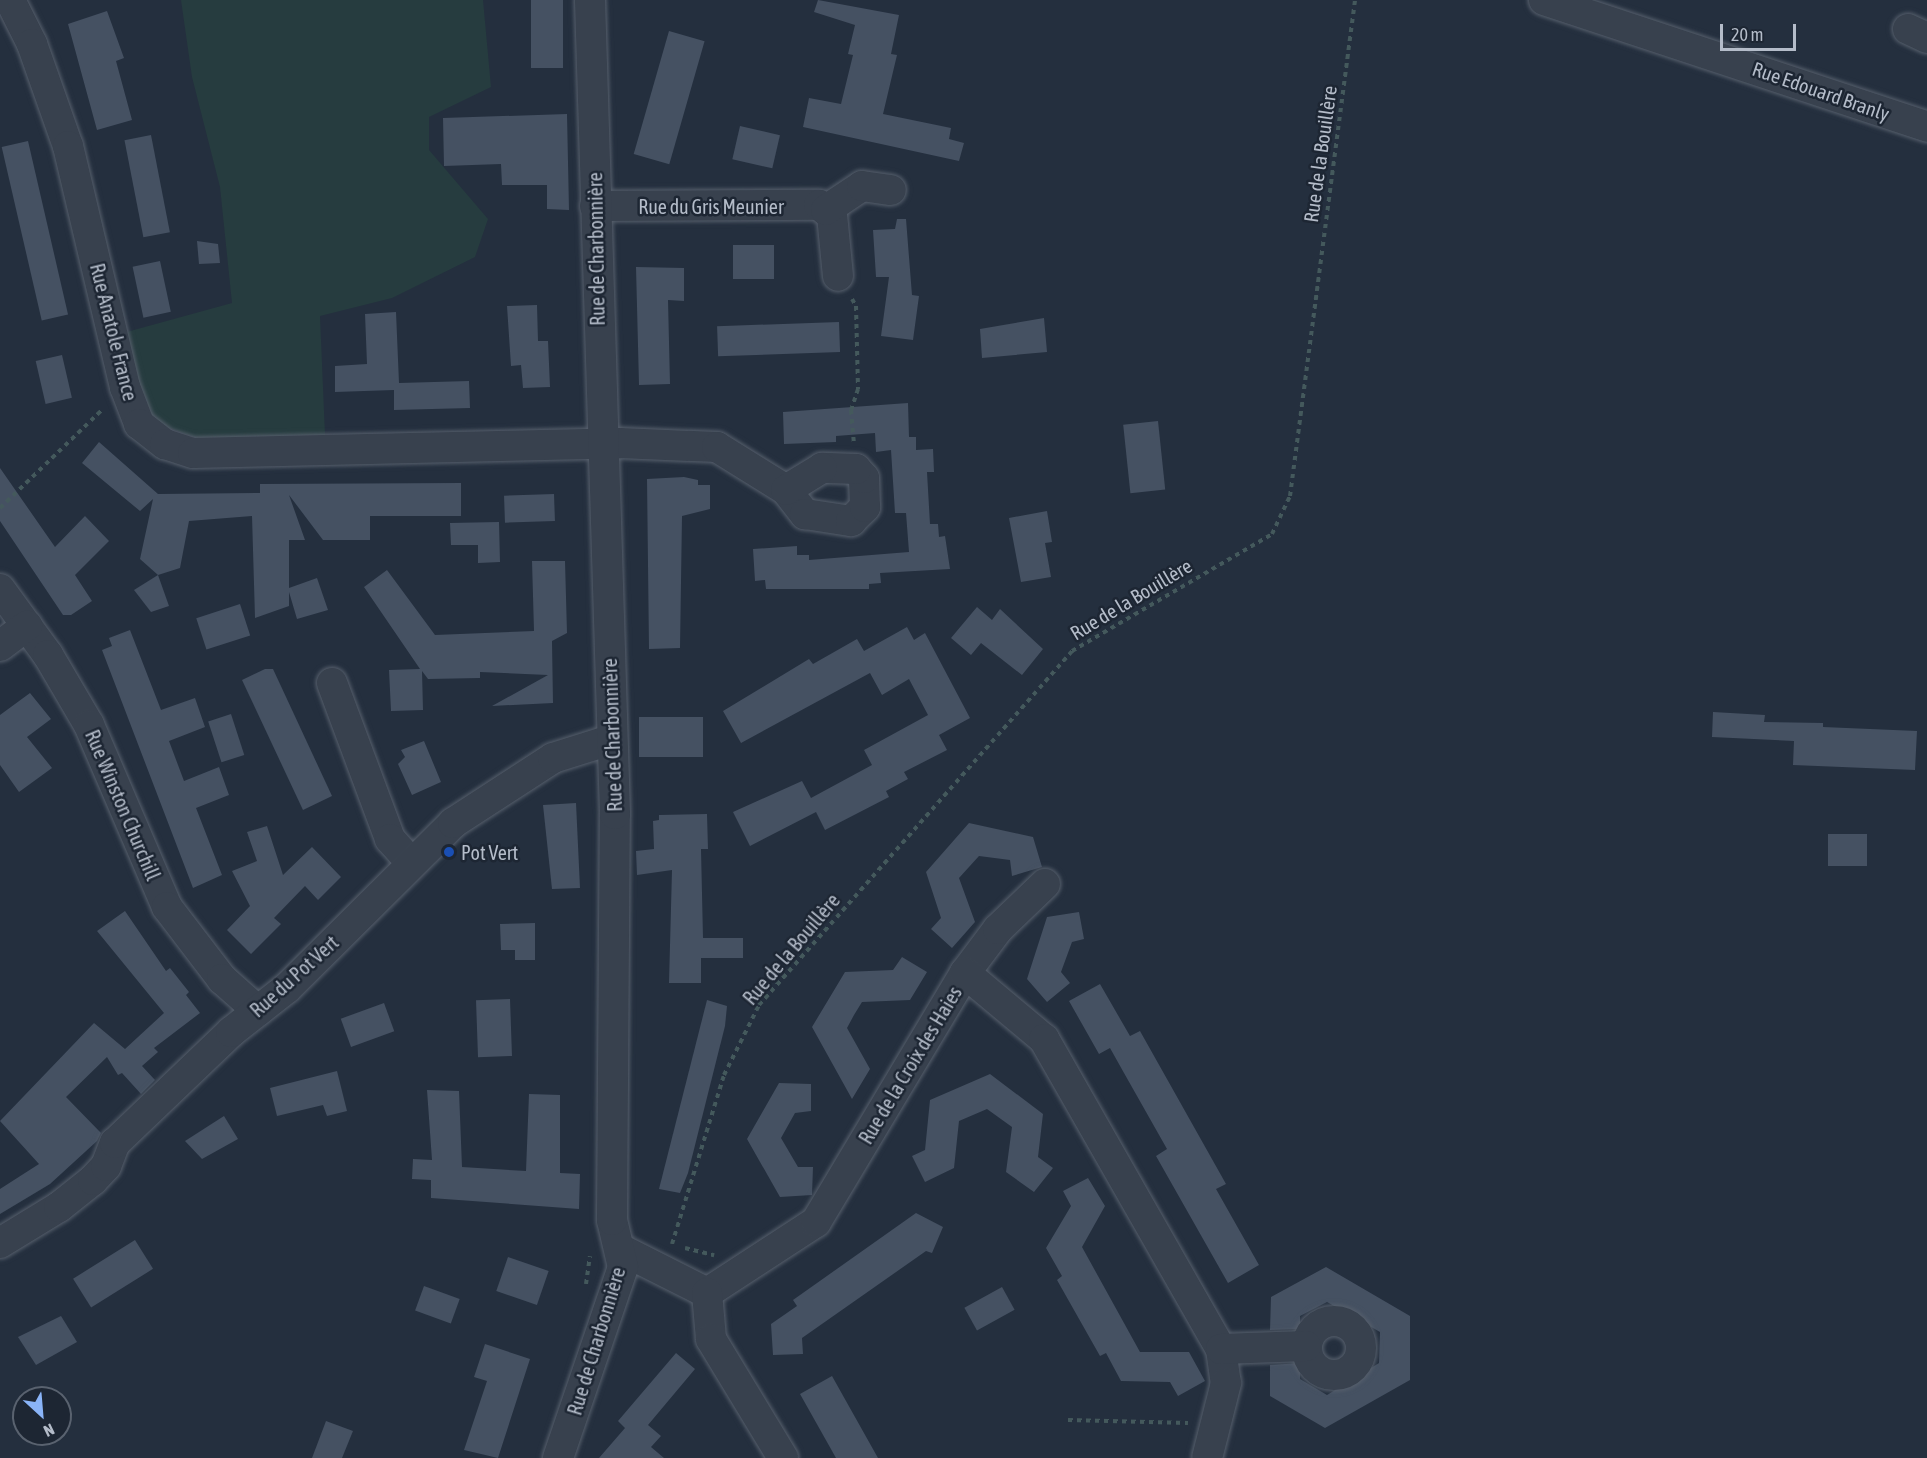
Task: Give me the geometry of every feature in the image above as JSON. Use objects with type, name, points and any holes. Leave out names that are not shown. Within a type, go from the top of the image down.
[{"type":"street","name":"Rue Anatole France","points":[[10,0],[32,44],[68,146],[125,387],[140,424],[165,444],[193,453],[601,444],[717,447],[786,490],[805,514],[851,520],[865,507],[864,478],[856,469]]},
{"type":"street","name":"Rue de Charbonnière","points":[[558,1458],[623,1267],[612,1220],[615,814],[610,741],[590,0]]},
{"type":"street","name":"Rue Edouard Branly","points":[[1544,0],[1593,9],[1927,127]]},
{"type":"street","points":[[838,276],[832,215],[826,210],[862,186],[891,190]]},
{"type":"street","name":"Rue du Gris Meunier","points":[[595,206],[819,205],[826,210]]},
{"type":"street","points":[[786,490],[822,468],[856,469]]},
{"type":"street","name":"Rue Winston Churchill","points":[[0,589],[27,626],[102,751],[167,907],[222,979],[258,1011]]},
{"type":"street","points":[[0,646],[27,626]]},
{"type":"street","points":[[332,682],[390,838],[411,862]]},
{"type":"street","name":"Rue du Pot Vert","points":[[0,1243],[59,1208],[93,1180],[106,1166],[115,1143],[258,1011],[287,988],[411,862],[453,823],[553,758],[610,741]]},
{"type":"street","points":[[965,974],[998,929],[1045,884]]},
{"type":"street","name":"Rue de la Croix des Haies","points":[[707,1293],[806,1231],[826,1211],[889,1095],[965,974],[1044,1039],[1221,1349],[1226,1383],[1207,1458]]},
{"type":"street","points":[[620,1249],[707,1293],[711,1339],[783,1458]]},
{"type":"street","points":[[1221,1349],[1306,1346]]},
{"type":"path","name":"Rue de la Bouillère","points":[[714,1255],[671,1244],[724,1075],[759,1005],[1072,651],[1272,534],[1290,496],[1355,0]]},
{"type":"path","points":[[838,276],[856,306],[858,389],[851,410],[856,469]]},
{"type":"path","points":[[0,508],[125,387]]},
{"type":"path","points":[[1068,1420],[1216,1424]]},
{"type":"green space","points":[[181,0],[483,0],[491,87],[429,117],[429,150],[488,219],[475,257],[392,298],[320,316],[325,435],[197,438],[169,428],[143,410],[123,333],[232,303],[220,187],[192,77]]},
{"type":"building","points":[[531,0],[563,0],[563,68],[531,68]]},
{"type":"building","points":[[818,0],[899,15],[891,54],[897,55],[883,114],[951,128],[949,139],[964,143],[959,161],[803,127],[809,98],[841,104],[853,55],[848,54],[855,25],[814,12]]},
{"type":"building","points":[[107,11],[124,58],[116,61],[132,120],[97,130],[68,24]]},
{"type":"building","points":[[669,31],[705,41],[669,164],[634,154]]},
{"type":"building","points":[[567,114],[569,210],[547,209],[547,185],[502,185],[501,164],[444,166],[443,118]]},
{"type":"building","points":[[740,126],[780,135],[772,168],[732,159]]},
{"type":"building","points":[[151,135],[170,232],[143,237],[124,140]]},
{"type":"building","points":[[28,141],[68,314],[42,321],[2,147]]},
{"type":"building","points":[[897,219],[906,219],[912,295],[919,296],[913,340],[881,336],[889,277],[876,277],[873,230],[895,229]]},
{"type":"building","points":[[197,241],[218,244],[220,263],[199,264]]},
{"type":"building","points":[[733,245],[774,245],[774,279],[733,279]]},
{"type":"building","points":[[160,261],[171,312],[143,318],[133,267]]},
{"type":"building","points":[[636,267],[684,268],[684,301],[668,300],[670,384],[639,385]]},
{"type":"building","points":[[537,305],[538,341],[548,341],[550,387],[523,388],[521,365],[511,366],[507,306]]},
{"type":"building","points":[[396,312],[399,383],[469,381],[470,408],[394,410],[394,390],[335,392],[335,366],[367,364],[365,314]]},
{"type":"building","points":[[1044,318],[1047,352],[982,358],[980,329]]},
{"type":"building","points":[[839,322],[840,352],[718,356],[717,326]]},
{"type":"building","points":[[62,355],[72,398],[46,404],[36,361]]},
{"type":"building","points":[[908,403],[909,437],[916,437],[916,450],[933,449],[934,472],[927,472],[930,524],[938,524],[939,537],[945,536],[950,569],[880,573],[881,583],[869,584],[869,589],[766,589],[765,580],[755,581],[753,549],[797,546],[797,555],[809,555],[809,560],[909,552],[906,513],[895,513],[891,450],[876,452],[875,433],[836,436],[836,442],[784,444],[783,412]]},
{"type":"building","points":[[1158,421],[1165,490],[1130,493],[1123,425]]},
{"type":"building","points":[[99,442],[158,494],[260,493],[260,484],[461,483],[461,516],[370,516],[370,540],[323,540],[289,495],[305,540],[289,540],[289,588],[317,578],[328,610],[297,619],[289,592],[289,606],[255,618],[252,516],[189,521],[180,568],[158,575],[140,559],[153,499],[140,511],[82,463]]},
{"type":"building","points":[[0,468],[55,547],[85,516],[109,541],[75,575],[92,601],[71,615],[63,615],[0,521]]},
{"type":"building","points":[[684,477],[698,480],[698,485],[710,485],[710,509],[682,516],[680,648],[649,649],[647,479]]},
{"type":"building","points":[[554,494],[555,521],[505,523],[504,496]]},
{"type":"building","points":[[1047,511],[1052,542],[1045,543],[1051,577],[1021,582],[1009,518]]},
{"type":"building","points":[[499,522],[500,562],[478,563],[478,545],[451,545],[450,523]]},
{"type":"building","points":[[532,561],[565,561],[567,633],[552,641],[553,703],[492,706],[548,675],[480,672],[480,678],[428,679],[422,671],[423,710],[391,711],[389,670],[420,669],[364,587],[387,570],[435,635],[534,631]]},
{"type":"building","points":[[158,575],[169,606],[151,612],[134,590]]},
{"type":"building","points":[[240,604],[250,635],[206,650],[196,618]]},
{"type":"building","points":[[977,607],[992,620],[1000,609],[1043,649],[1022,675],[981,643],[971,655],[951,638]]},
{"type":"building","points":[[907,627],[914,640],[925,633],[970,718],[939,735],[947,750],[904,772],[908,779],[886,791],[889,797],[825,830],[816,812],[750,846],[733,812],[802,781],[811,798],[872,765],[864,750],[928,715],[909,679],[882,695],[870,673],[741,743],[723,711],[809,659],[813,664],[857,639],[864,651]]},
{"type":"building","points":[[130,630],[161,710],[195,698],[205,727],[169,741],[184,781],[219,767],[229,795],[196,808],[222,875],[193,888],[102,650],[112,646],[109,638]]},
{"type":"building","points":[[265,669],[273,669],[332,796],[303,810],[242,680]]},
{"type":"building","points":[[30,693],[51,719],[27,737],[52,768],[19,792],[0,765],[0,715]]},
{"type":"building","points":[[1713,712],[1765,715],[1764,722],[1823,723],[1823,727],[1917,731],[1915,770],[1793,765],[1794,741],[1712,737]]},
{"type":"building","points":[[231,714],[244,755],[221,762],[208,721]]},
{"type":"building","points":[[639,717],[703,717],[703,757],[639,757]]},
{"type":"building","points":[[424,741],[441,782],[412,795],[398,764],[405,757],[401,750]]},
{"type":"building","points":[[576,803],[580,888],[552,889],[543,805]]},
{"type":"building","points":[[707,814],[708,849],[701,849],[703,938],[743,938],[743,958],[701,958],[701,983],[669,983],[672,870],[637,875],[636,851],[654,849],[653,821],[659,820],[659,815]]},
{"type":"building","points":[[969,823],[1033,837],[1042,867],[1012,876],[1010,860],[979,856],[959,878],[975,922],[952,948],[931,929],[941,918],[926,872]]},
{"type":"building","points":[[267,826],[283,875],[312,847],[341,877],[318,900],[305,886],[274,918],[281,924],[251,954],[227,930],[250,906],[232,871],[257,861],[247,832]]},
{"type":"building","points":[[1828,834],[1867,834],[1867,866],[1828,866]]},
{"type":"building","points":[[125,911],[166,971],[170,968],[189,992],[186,995],[200,1013],[154,1048],[158,1052],[142,1066],[155,1080],[141,1094],[122,1073],[118,1075],[107,1057],[66,1097],[101,1133],[97,1141],[50,1184],[0,1214],[0,1189],[39,1164],[0,1121],[94,1023],[125,1049],[164,1013],[97,931]]},
{"type":"building","points":[[1079,912],[1084,939],[1072,942],[1061,972],[1070,983],[1047,1002],[1027,979],[1047,917]]},
{"type":"building","points":[[535,923],[535,960],[515,960],[515,950],[501,950],[500,924]]},
{"type":"building","points":[[902,957],[927,972],[910,1000],[862,1002],[854,1015],[847,1028],[870,1069],[852,1099],[812,1027],[845,972],[893,970]]},
{"type":"building","points":[[1100,984],[1130,1036],[1140,1031],[1226,1184],[1216,1189],[1259,1265],[1228,1283],[1156,1156],[1167,1149],[1110,1048],[1099,1054],[1069,1001]]},
{"type":"building","points":[[510,999],[512,1056],[478,1057],[476,1000]]},
{"type":"building","points":[[707,1000],[727,1006],[725,1026],[688,1173],[680,1193],[659,1189]]},
{"type":"building","points":[[384,1003],[394,1031],[351,1047],[341,1019]]},
{"type":"building","points":[[337,1071],[347,1111],[327,1116],[323,1105],[277,1116],[270,1088]]},
{"type":"building","points":[[990,1074],[1043,1114],[1038,1157],[1053,1168],[1034,1192],[1006,1172],[1012,1127],[987,1109],[959,1121],[954,1168],[925,1182],[912,1156],[925,1150],[930,1100]]},
{"type":"building","points":[[779,1083],[811,1084],[811,1111],[795,1113],[781,1138],[798,1167],[813,1167],[812,1195],[780,1197],[747,1139]]},
{"type":"building","points":[[427,1090],[459,1091],[462,1167],[526,1171],[529,1094],[560,1095],[560,1173],[580,1174],[579,1209],[431,1198],[431,1180],[412,1179],[413,1159],[432,1160]]},
{"type":"building","points":[[224,1116],[238,1139],[202,1159],[185,1141]]},
{"type":"building","points":[[1088,1178],[1105,1206],[1082,1247],[1140,1352],[1189,1352],[1205,1381],[1178,1396],[1170,1382],[1121,1381],[1106,1353],[1100,1356],[1057,1280],[1062,1276],[1046,1248],[1071,1206],[1063,1191]]},
{"type":"building","points":[[916,1213],[943,1227],[932,1253],[926,1251],[802,1338],[803,1354],[773,1355],[771,1324],[797,1306],[793,1300]]},
{"type":"building","points":[[135,1240],[153,1269],[91,1308],[73,1279]]},
{"type":"building","points":[[508,1257],[549,1271],[537,1305],[496,1291]]},
{"type":"building","points":[[1326,1267],[1410,1316],[1410,1380],[1325,1428],[1270,1396],[1270,1365],[1300,1363],[1300,1379],[1327,1395],[1379,1363],[1380,1332],[1327,1302],[1300,1316],[1300,1329],[1270,1330],[1271,1297]]},
{"type":"building","points":[[424,1286],[460,1299],[451,1323],[415,1310]]},
{"type":"building","points":[[1002,1287],[1015,1310],[977,1331],[964,1308]]},
{"type":"building","points":[[61,1316],[77,1342],[36,1365],[18,1337]]},
{"type":"building","points":[[485,1344],[530,1359],[498,1458],[464,1450],[487,1381],[474,1377]]},
{"type":"building","points":[[676,1353],[695,1369],[648,1425],[661,1436],[651,1447],[664,1458],[599,1458],[625,1428],[618,1421]]},
{"type":"building","points":[[832,1376],[878,1458],[836,1458],[800,1394]]},
{"type":"building","points":[[326,1421],[353,1431],[342,1458],[312,1458]]},
{"type":"place","name":"Pot Vert","points":[[449,852]]}]
